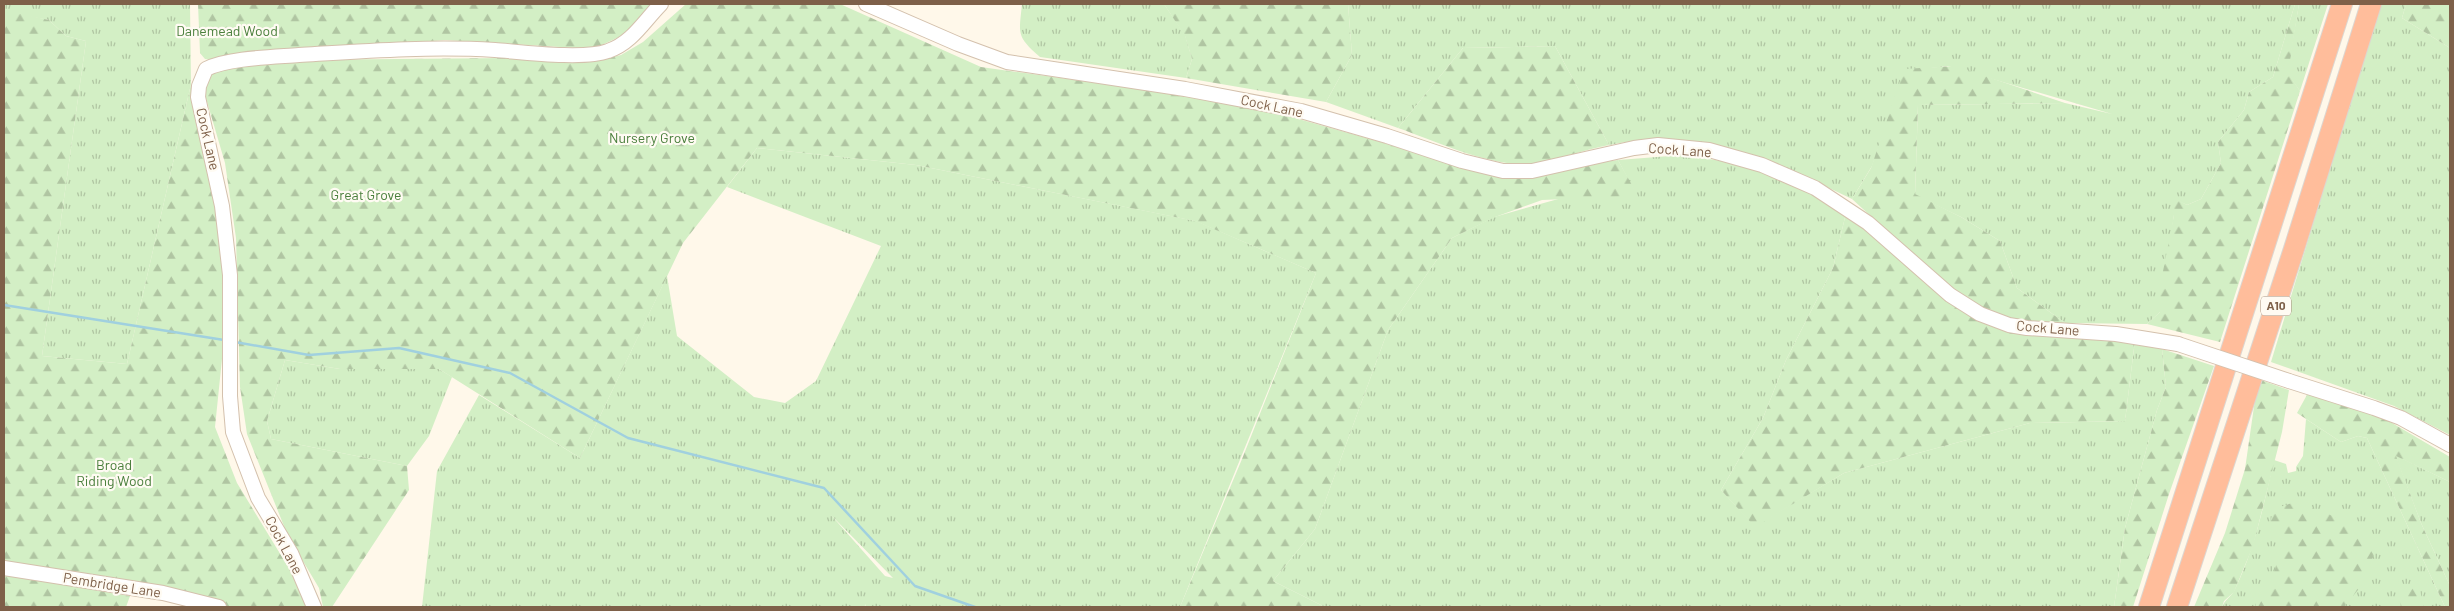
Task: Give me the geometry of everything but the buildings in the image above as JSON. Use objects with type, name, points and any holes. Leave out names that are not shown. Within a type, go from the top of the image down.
[{"type":"highway","name":"A10","points":[[2149,607],[2342,4]]},
{"type":"highway","name":"A10","points":[[2177,607],[2294,249],[2371,4]]},
{"type":"street","name":"Cock Lane","points":[[314,607],[291,553],[258,498],[232,432],[229,265],[222,206],[198,97],[199,86],[206,69],[226,62],[271,57],[410,48],[457,48],[567,55],[606,52],[622,45],[661,4]]},
{"type":"street","name":"Cock Lane","points":[[866,4],[958,44],[1007,62],[1185,89],[1301,111],[1387,136],[1462,161],[1503,171],[1532,171],[1634,148],[1658,146],[1709,150],[1762,165],[1814,188],[1868,223],[1950,295],[1980,314],[2009,325],[2027,328],[2116,334],[2178,344],[2374,408],[2401,418],[2450,444]]},
{"type":"street","name":"Pembridge Lane","points":[[4,568],[163,594],[219,607]]},
{"type":"green space","points":[[4,4],[190,4],[191,84],[127,364],[42,356],[86,41],[66,36],[49,20],[5,12]]},
{"type":"green space","name":"Danemead Wood","points":[[198,4],[654,4],[641,19],[619,37],[593,49],[445,40],[272,53],[212,60],[205,59],[200,53]]},
{"type":"green space","points":[[686,4],[840,4],[981,67],[1154,91],[1266,110],[1384,143],[1468,170],[1508,177],[1534,178],[1569,167],[1618,160],[1638,196],[1542,200],[1495,217],[1452,238],[1388,330],[1315,529],[1273,581],[1325,607],[1180,607],[1242,459],[1316,273],[1195,221],[916,165],[757,148],[683,243],[580,458],[439,369],[340,369],[285,360],[267,421],[271,439],[407,466],[409,490],[332,607],[323,607],[319,588],[288,536],[247,434],[240,387],[236,238],[225,163],[203,88],[213,73],[224,66],[283,60],[524,58],[595,61],[621,55],[643,42]]},
{"type":"green space","points":[[1022,4],[1164,4],[1185,35],[1192,59],[1186,78],[1040,57],[1027,44],[1021,34]]},
{"type":"green space","points":[[1164,4],[1348,4],[1352,55],[1326,102],[1186,78],[1192,59],[1185,36]]},
{"type":"green space","points":[[1348,4],[2295,4],[2273,77],[2249,92],[2244,110],[2218,142],[2221,163],[2201,199],[2187,205],[2174,199],[2174,215],[2160,312],[2147,324],[2065,323],[2017,288],[2000,241],[1961,217],[1915,195],[1918,105],[2065,103],[2112,114],[1948,66],[1905,71],[1872,166],[1852,199],[1794,172],[1765,161],[1735,151],[1704,144],[1673,140],[1641,140],[1609,145],[1555,46],[1463,48],[1398,128],[1326,102],[1352,55]]},
{"type":"green space","points":[[2295,4],[2299,4],[2288,73],[2300,91],[2220,342],[2147,324],[2160,312],[2157,302],[2174,215],[2174,198],[2187,205],[2201,199],[2221,163],[2218,142],[2244,110],[2249,92],[2273,77]]},
{"type":"green space","points":[[2299,4],[2328,4],[2300,91],[2287,73]]},
{"type":"green space","points":[[2380,4],[2406,4],[2402,18],[2450,48],[2450,435],[2394,406],[2271,362]]},
{"type":"green space","points":[[2406,4],[2450,4],[2450,48],[2402,18]]},
{"type":"green space","name":"Broad Riding Wood","points":[[4,10],[49,20],[66,36],[86,41],[42,356],[127,364],[191,84],[217,219],[226,287],[222,359],[215,427],[237,483],[290,570],[308,607],[231,607],[4,563]]},
{"type":"green space","points":[[1555,46],[1609,145],[1535,163],[1519,164],[1466,153],[1398,128],[1463,48]]},
{"type":"green space","points":[[1955,66],[2065,103],[1918,105],[1915,194],[1961,217],[2000,241],[2017,288],[2065,323],[2022,322],[1975,306],[1940,279],[1852,199],[1871,168],[1904,69]]},
{"type":"green space","points":[[757,148],[916,165],[1196,221],[1316,273],[1180,607],[865,607],[866,604],[864,607],[422,607],[437,471],[479,395],[580,458],[667,276],[677,336],[754,397],[785,403],[816,381],[881,246],[727,187]],"holes":[[[831,515],[893,578],[885,576]]]},
{"type":"green space","points":[[1683,155],[1747,165],[1816,193],[1846,213],[1833,268],[1786,360],[1763,418],[1721,490],[1755,526],[1844,473],[2030,423],[2125,421],[2135,340],[2162,349],[2166,387],[2157,410],[2125,528],[2114,607],[1325,607],[1273,581],[1315,529],[1388,330],[1452,238],[1494,217],[1569,196],[1637,196],[1618,160]]},
{"type":"green space","points":[[1846,213],[1981,320],[2135,340],[2125,421],[2030,423],[1844,473],[1755,527],[1721,490],[1763,418],[1786,360],[1833,268]]},
{"type":"green space","points":[[2162,349],[2214,366],[2169,494],[2133,607],[2114,607],[2125,528],[2157,410],[2166,387]]},
{"type":"green space","points":[[285,360],[340,369],[439,369],[452,377],[429,436],[407,466],[271,439],[267,421]]},
{"type":"green space","points":[[2258,379],[2289,390],[2282,432],[2253,546],[2234,592],[2224,601],[2222,607],[2194,607],[2225,533],[2245,469]]},
{"type":"green space","points":[[2308,393],[2387,420],[2450,457],[2450,482],[2396,456],[2421,523],[2450,586],[2450,607],[2445,607],[2367,438],[2358,436],[2341,442],[2297,413]]},
{"type":"green space","points":[[2306,419],[2341,442],[2358,436],[2367,438],[2445,607],[2222,607],[2234,591],[2248,558],[2274,460],[2286,464],[2288,473],[2296,471],[2296,467],[2303,456]]},
{"type":"green space","points":[[2395,455],[2450,482],[2450,586],[2421,523]]},
{"type":"green space","points":[[2292,503],[2322,511],[2359,528],[2375,552],[2362,585],[2344,607],[2256,607],[2256,601],[2273,577],[2283,539],[2268,529],[2274,509]]},
{"type":"green space","points":[[4,574],[130,596],[126,607],[4,607]]},
{"type":"green space","points":[[2417,578],[2424,607],[2401,607],[2399,598]]},
{"type":"waterway","points":[[4,305],[224,340]]},
{"type":"waterway","points":[[235,342],[309,355],[399,348],[510,373],[628,438],[824,488],[915,586],[975,607]]},
{"type":"park label","name":"Nursery Grove","points":[[652,138]]},
{"type":"park label","name":"Great Grove","points":[[366,195]]}]
